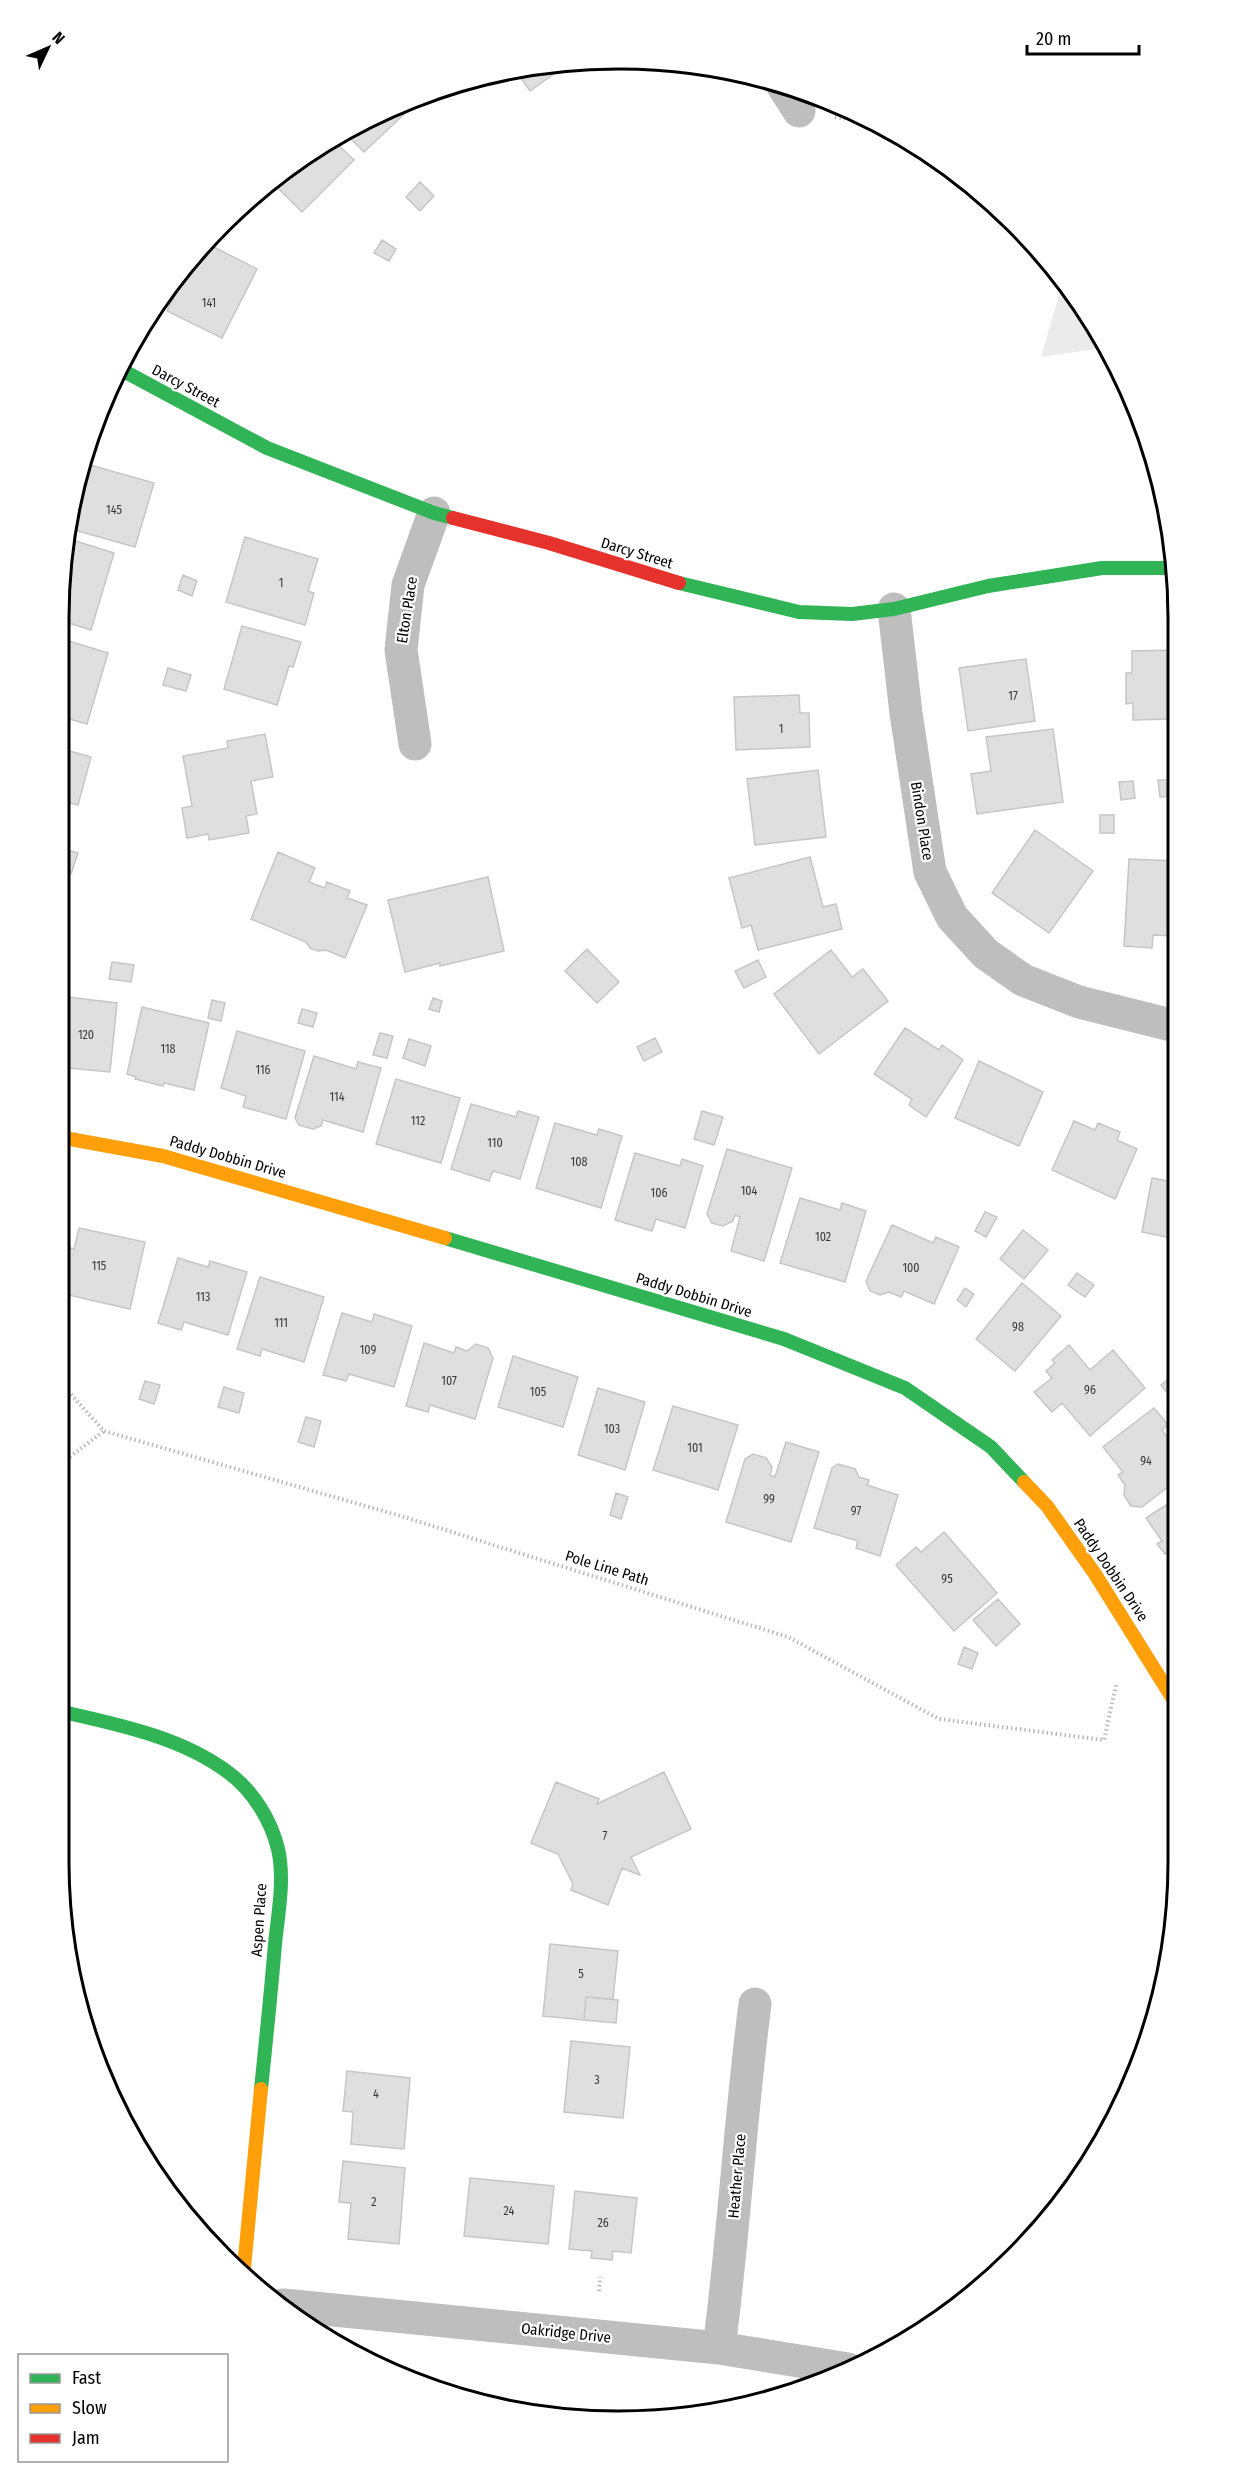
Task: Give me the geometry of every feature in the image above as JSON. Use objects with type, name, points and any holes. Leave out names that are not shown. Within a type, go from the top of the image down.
[{"type":"street","name":"Darcy Street","points":[[127,373],[267,448],[434,513],[549,543],[678,583],[799,612],[852,614],[894,609],[988,586],[1102,568],[1165,568]]},
{"type":"street","name":"Elton Place","points":[[415,744],[401,650],[408,585],[434,513]]},
{"type":"street","name":"Bindon Place","points":[[894,609],[912,756],[930,872],[952,917],[986,954],[1023,980],[1079,1002],[1168,1024]]},
{"type":"street","name":"Paddy Dobbin Drive","points":[[69,1139],[163,1156],[268,1185],[784,1339],[905,1388],[992,1448],[1047,1506],[1095,1574],[1168,1669]]},
{"type":"street","name":"Aspen Place","points":[[69,1713],[171,1743],[221,1766],[252,1795],[277,1843],[280,1897],[244,2264]]},
{"type":"street","name":"Heather Place","points":[[719,2348],[728,2276],[743,2100],[755,2004]]},
{"type":"street","name":"Oakridge Drive","points":[[295,2305],[719,2348],[834,2367]]},
{"type":"path","points":[[69,1393],[104,1431],[69,1457]]},
{"type":"path","name":"Pole Line Path","points":[[104,1431],[404,1517],[788,1637],[939,1719],[1104,1740],[1116,1685]]},
{"type":"path","points":[[599,2291],[600,2277]]},
{"type":"shaded area","points":[[1060,292],[1097,349],[1041,357]]},
{"type":"building","points":[[555,73],[530,91],[521,78]]},
{"type":"building","points":[[407,111],[364,152],[351,139]]},
{"type":"building","points":[[339,146],[354,160],[302,212],[278,188]]},
{"type":"building","points":[[420,182],[434,196],[420,211],[406,197]]},
{"type":"building","points":[[382,240],[396,249],[389,261],[374,253]]},
{"type":"building","points":[[214,247],[257,269],[222,338],[167,311],[183,284]]},
{"type":"building","points":[[91,465],[154,483],[135,547],[77,531]]},
{"type":"building","points":[[245,537],[318,559],[308,591],[314,593],[305,625],[226,602]]},
{"type":"building","points":[[75,541],[114,553],[91,630],[69,623],[70,583]]},
{"type":"building","points":[[183,575],[197,581],[192,596],[178,590]]},
{"type":"building","points":[[242,626],[301,642],[293,667],[289,666],[277,705],[224,689]]},
{"type":"building","points":[[69,641],[108,653],[87,724],[69,719]]},
{"type":"building","points":[[1168,650],[1168,719],[1133,720],[1133,703],[1126,704],[1126,673],[1132,673],[1132,651]]},
{"type":"building","points":[[1026,659],[1035,721],[968,731],[959,668]]},
{"type":"building","points":[[168,668],[191,675],[186,691],[163,685]]},
{"type":"building","points":[[799,695],[800,713],[809,713],[810,747],[736,750],[734,697]]},
{"type":"building","points":[[1053,729],[1063,802],[977,814],[971,774],[991,771],[986,737]]},
{"type":"building","points":[[265,734],[273,777],[251,781],[257,814],[246,816],[249,833],[209,840],[208,834],[187,838],[182,808],[192,806],[183,756],[228,748],[227,741]]},
{"type":"building","points":[[69,751],[91,757],[78,805],[69,803]]},
{"type":"building","points":[[818,770],[826,837],[755,845],[747,779]]},
{"type":"building","points":[[1158,780],[1168,780],[1168,796],[1160,797]]},
{"type":"building","points":[[1133,781],[1135,798],[1121,800],[1119,782]]},
{"type":"building","points":[[1100,815],[1114,815],[1114,833],[1100,833]]},
{"type":"building","points":[[1035,830],[1093,871],[1049,933],[992,893]]},
{"type":"building","points":[[69,851],[78,853],[71,874],[69,873]]},
{"type":"building","points":[[278,852],[315,868],[309,882],[325,888],[327,882],[350,891],[347,898],[367,905],[345,958],[326,950],[318,951],[310,948],[306,942],[251,919]]},
{"type":"building","points":[[810,857],[823,907],[836,904],[842,929],[758,950],[751,925],[742,928],[729,878]]},
{"type":"building","points":[[1129,859],[1168,861],[1168,936],[1153,935],[1152,948],[1124,946]]},
{"type":"building","points":[[488,877],[504,951],[405,972],[388,900]]},
{"type":"building","points":[[587,949],[619,982],[597,1003],[565,971]]},
{"type":"building","points":[[831,950],[852,977],[863,969],[888,1001],[819,1054],[774,994]]},
{"type":"building","points":[[758,960],[766,977],[744,988],[735,971]]},
{"type":"building","points":[[112,962],[134,965],[131,982],[109,979]]},
{"type":"building","points":[[69,997],[117,1003],[110,1072],[69,1068]]},
{"type":"building","points":[[433,998],[442,1001],[439,1012],[429,1009]]},
{"type":"building","points":[[212,1000],[225,1003],[221,1021],[208,1018]]},
{"type":"building","points":[[142,1007],[209,1023],[194,1090],[164,1083],[163,1086],[135,1079],[136,1077],[127,1074]]},
{"type":"building","points":[[302,1009],[317,1013],[313,1027],[298,1023]]},
{"type":"building","points":[[905,1028],[939,1050],[942,1045],[963,1060],[926,1117],[909,1105],[912,1099],[874,1074]]},
{"type":"building","points":[[237,1031],[305,1051],[286,1119],[243,1107],[246,1096],[221,1088]]},
{"type":"building","points":[[380,1033],[393,1036],[387,1058],[373,1055]]},
{"type":"building","points":[[655,1038],[662,1052],[644,1061],[637,1047]]},
{"type":"building","points":[[409,1039],[431,1046],[425,1066],[403,1058]]},
{"type":"building","points":[[314,1056],[356,1069],[358,1062],[381,1068],[363,1132],[323,1120],[321,1126],[313,1129],[299,1125],[295,1118]]},
{"type":"building","points":[[979,1061],[1043,1092],[1019,1146],[955,1118]]},
{"type":"building","points":[[396,1079],[460,1098],[441,1163],[376,1144]]},
{"type":"building","points":[[471,1104],[516,1117],[518,1111],[539,1117],[520,1179],[493,1171],[489,1181],[451,1169]]},
{"type":"building","points":[[702,1111],[723,1117],[714,1145],[694,1139]]},
{"type":"building","points":[[1074,1121],[1095,1130],[1098,1123],[1120,1132],[1117,1140],[1137,1149],[1115,1199],[1052,1170]]},
{"type":"building","points":[[555,1123],[597,1135],[599,1129],[622,1136],[601,1208],[536,1188]]},
{"type":"building","points":[[727,1149],[792,1168],[764,1261],[731,1251],[740,1217],[735,1215],[733,1221],[723,1226],[712,1223],[707,1214]]},
{"type":"building","points":[[635,1153],[680,1166],[682,1159],[703,1166],[685,1228],[656,1219],[652,1231],[615,1220]]},
{"type":"building","points":[[1152,1178],[1168,1181],[1168,1237],[1142,1232]]},
{"type":"building","points":[[800,1198],[840,1210],[842,1203],[866,1211],[845,1282],[780,1263]]},
{"type":"building","points":[[985,1212],[997,1217],[986,1237],[975,1231]]},
{"type":"building","points":[[892,1225],[933,1243],[936,1237],[959,1247],[934,1304],[904,1291],[901,1297],[889,1292],[880,1295],[870,1291],[866,1281]]},
{"type":"building","points":[[79,1228],[145,1242],[130,1309],[69,1295],[69,1248],[74,1249]]},
{"type":"building","points":[[1023,1230],[1048,1250],[1024,1279],[1000,1259]]},
{"type":"building","points":[[178,1258],[208,1267],[210,1261],[247,1272],[228,1335],[184,1322],[181,1330],[158,1323]]},
{"type":"building","points":[[1077,1273],[1094,1285],[1085,1297],[1068,1285]]},
{"type":"building","points":[[260,1277],[324,1297],[304,1362],[262,1349],[260,1356],[237,1349]]},
{"type":"building","points":[[1022,1283],[1061,1316],[1015,1371],[976,1339]]},
{"type":"building","points":[[965,1288],[974,1294],[966,1307],[957,1300]]},
{"type":"building","points":[[342,1313],[372,1322],[374,1314],[412,1326],[394,1387],[349,1374],[346,1381],[323,1375]]},
{"type":"building","points":[[424,1343],[454,1353],[456,1347],[467,1351],[476,1344],[488,1348],[493,1358],[475,1419],[430,1405],[428,1412],[406,1406]]},
{"type":"building","points":[[1069,1345],[1090,1370],[1113,1350],[1145,1388],[1090,1436],[1062,1403],[1052,1412],[1034,1392],[1052,1378],[1046,1371],[1055,1363],[1052,1360]]},
{"type":"building","points":[[513,1356],[578,1377],[563,1427],[498,1407]]},
{"type":"building","points":[[1168,1379],[1168,1393],[1161,1385]]},
{"type":"building","points":[[145,1381],[160,1385],[154,1404],[139,1399]]},
{"type":"building","points":[[224,1387],[244,1393],[239,1413],[218,1407]]},
{"type":"building","points":[[598,1388],[645,1402],[625,1470],[578,1455]]},
{"type":"building","points":[[673,1406],[738,1425],[718,1490],[653,1470]]},
{"type":"building","points":[[1154,1408],[1168,1425],[1162,1430],[1168,1438],[1168,1487],[1142,1507],[1131,1506],[1124,1495],[1125,1485],[1118,1475],[1123,1472],[1103,1447]]},
{"type":"building","points":[[306,1417],[321,1421],[314,1447],[298,1442]]},
{"type":"building","points":[[786,1442],[819,1452],[791,1542],[726,1522],[745,1459],[753,1454],[766,1458],[772,1467],[770,1475],[775,1477]]},
{"type":"building","points":[[838,1464],[855,1469],[859,1477],[869,1480],[867,1485],[898,1495],[880,1556],[856,1548],[858,1541],[814,1528],[832,1468]]},
{"type":"building","points":[[616,1493],[628,1497],[621,1519],[610,1515]]},
{"type":"building","points":[[1168,1504],[1168,1552],[1165,1554],[1157,1544],[1162,1541],[1146,1518]]},
{"type":"building","points":[[944,1532],[997,1593],[954,1631],[896,1565],[916,1547],[921,1552]]},
{"type":"building","points":[[998,1599],[1020,1624],[996,1646],[973,1620]]},
{"type":"building","points":[[964,1647],[978,1653],[972,1669],[958,1664]]},
{"type":"building","points":[[664,1772],[691,1829],[631,1857],[640,1875],[622,1868],[608,1905],[571,1890],[573,1884],[558,1854],[531,1843],[556,1782],[599,1799],[597,1804]]},
{"type":"building","points":[[550,1944],[618,1951],[613,1999],[586,1997],[584,2020],[543,2016]]},
{"type":"building","points":[[586,1997],[618,2000],[616,2023],[584,2020]]},
{"type":"building","points":[[571,2041],[630,2047],[623,2118],[564,2112]]},
{"type":"building","points":[[347,2071],[410,2078],[404,2149],[351,2144],[353,2112],[343,2111]]},
{"type":"building","points":[[343,2161],[405,2168],[399,2244],[348,2239],[351,2203],[339,2202]]},
{"type":"building","points":[[470,2178],[554,2186],[548,2244],[464,2236]]},
{"type":"building","points":[[575,2191],[637,2198],[631,2253],[613,2251],[612,2260],[591,2258],[592,2251],[569,2249]]},
{"type":"traffic: fast","points":[[127,373],[267,448],[434,513],[453,518]]},
{"type":"traffic: fast","points":[[679,583],[799,612],[852,614],[894,609],[988,586],[1102,568],[1165,568]]},
{"type":"traffic: fast","points":[[445,1238],[784,1339],[905,1388],[991,1447],[1024,1482]]},
{"type":"traffic: fast","points":[[69,1713],[148,1733],[191,1750],[238,1780],[266,1817],[278,1849],[281,1884],[261,2089]]},
{"type":"traffic: slow","points":[[69,1139],[163,1156],[445,1238]]},
{"type":"traffic: slow","points":[[1024,1482],[1047,1506],[1095,1574],[1168,1691]]},
{"type":"traffic: slow","points":[[244,2264],[261,2089]]},
{"type":"traffic: jam","points":[[453,518],[549,543],[679,583]]}]
